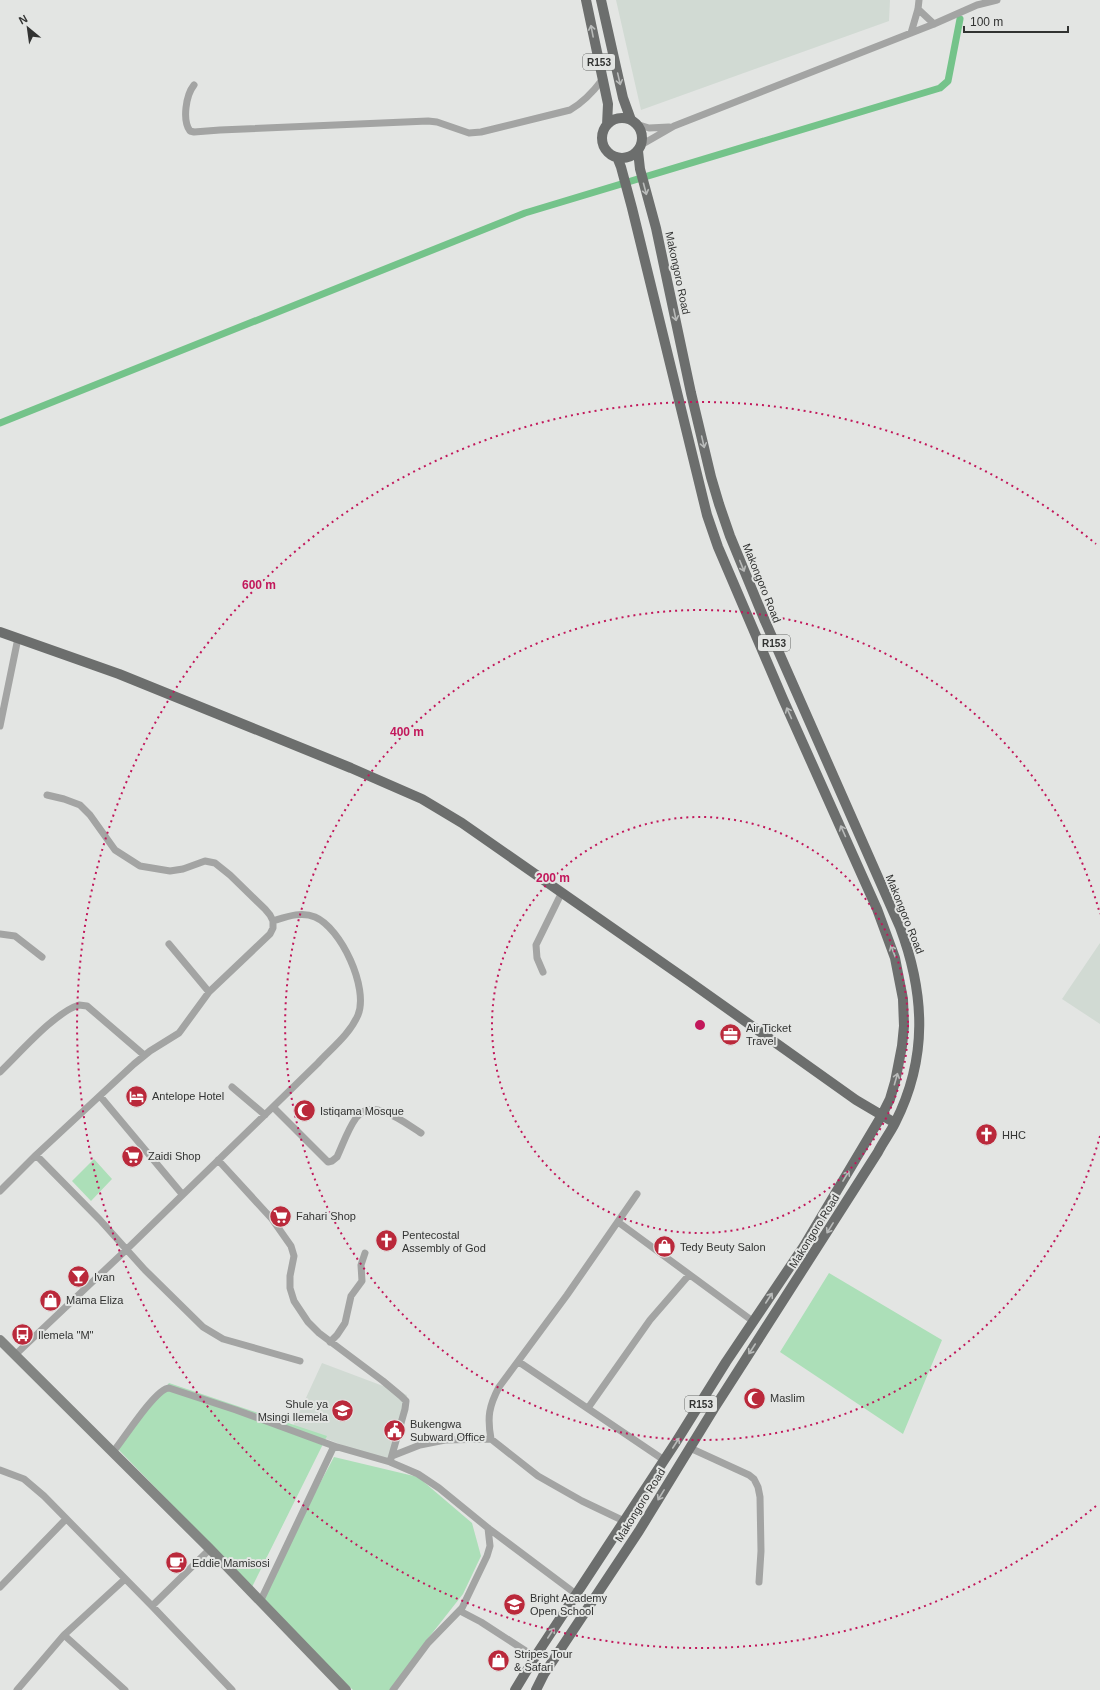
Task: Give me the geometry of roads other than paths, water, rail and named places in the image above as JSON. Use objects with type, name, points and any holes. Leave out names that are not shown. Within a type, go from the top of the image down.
[{"type":"main road","name":"Makongoro Road","points":[[515,1690],[576,1594],[804,1246],[882,1115],[896,1082],[900,1064],[903,1033],[903,999],[895,958],[877,909],[783,699],[718,547],[707,515],[621,166],[617,158],[611,155],[603,144],[602,137],[607,125],[608,104],[586,0]]},
{"type":"main road","name":"Makongoro Road","points":[[536,1690],[544,1674],[639,1531],[730,1383],[815,1252],[895,1123],[915,1068],[920,1018],[918,998],[909,953],[891,908],[765,621],[730,536],[719,504],[691,393],[656,228],[640,169],[639,148],[642,134],[634,122],[623,98],[601,0]]},
{"type":"main road","points":[[607,125],[618,119],[634,122]]},
{"type":"main road","points":[[617,158],[628,157],[639,148]]},
{"type":"main road","points":[[0,632],[119,674],[422,799],[462,823],[562,892],[856,1100],[895,1123]]},
{"type":"street","points":[[911,33],[919,0]]},
{"type":"street","points":[[639,148],[674,126],[934,24],[977,5],[997,0]]},
{"type":"street","points":[[918,9],[934,24]]},
{"type":"street","points":[[194,85],[187,97],[186,107],[188,128],[190,131],[194,132],[428,121],[436,122],[469,133],[481,132],[570,110],[582,104],[602,80]]},
{"type":"street","points":[[634,122],[658,128],[674,126]]},
{"type":"street","points":[[0,726],[18,638]]},
{"type":"street","points":[[0,1191],[36,1155],[144,1055],[179,1033],[209,992],[270,934],[273,928],[273,921],[265,908],[215,863],[205,861],[183,869],[170,871],[140,866],[115,850],[90,814],[80,805],[64,799],[47,796]]},
{"type":"street","points":[[543,972],[537,958],[536,945],[562,892]]},
{"type":"street","points":[[15,1355],[265,1115],[343,1037],[358,1015],[360,1004],[359,984],[348,956],[340,942],[324,922],[314,917],[300,914],[273,921]]},
{"type":"street","points":[[0,934],[15,936],[42,957]]},
{"type":"street","points":[[169,944],[209,992]]},
{"type":"street","points":[[0,1072],[40,1032],[66,1012],[79,1005],[87,1006],[144,1055]]},
{"type":"street","points":[[232,1087],[265,1115]]},
{"type":"street","points":[[100,1096],[182,1194]]},
{"type":"street","points":[[273,1107],[328,1162],[337,1157],[356,1118],[362,1112],[369,1109],[382,1110],[421,1133]]},
{"type":"street","points":[[36,1155],[100,1220],[126,1250],[187,1312],[212,1334],[240,1345],[300,1361]]},
{"type":"street","points":[[218,1160],[272,1219],[286,1238],[294,1256],[290,1276],[290,1288],[294,1301],[308,1322],[330,1342],[383,1381],[406,1401],[391,1459]]},
{"type":"street","points":[[491,1439],[488,1422],[490,1403],[499,1387],[637,1194]]},
{"type":"street","points":[[618,1222],[754,1322]]},
{"type":"street","points":[[330,1342],[346,1323],[351,1296],[362,1281],[361,1266],[365,1253]]},
{"type":"street","points":[[588,1408],[650,1320],[689,1275]]},
{"type":"street","points":[[0,1340],[210,1549],[346,1690]]},
{"type":"street","points":[[518,1362],[664,1460]]},
{"type":"street","points":[[113,1452],[158,1394],[163,1389],[169,1388],[248,1414],[334,1446],[391,1459],[425,1478],[488,1528],[576,1594]]},
{"type":"street","points":[[391,1459],[432,1442],[452,1439],[491,1439],[544,1479],[582,1501],[624,1521]]},
{"type":"street","points":[[260,1602],[334,1446]]},
{"type":"street","points":[[690,1448],[749,1475],[754,1479],[758,1487],[761,1526],[759,1582]]},
{"type":"street","points":[[0,1470],[24,1479],[66,1518],[232,1690]]},
{"type":"street","points":[[0,1587],[66,1518]]},
{"type":"street","points":[[393,1690],[428,1644],[460,1611],[487,1556],[490,1546],[488,1528]]},
{"type":"street","points":[[152,1606],[210,1549]]},
{"type":"street","points":[[17,1690],[64,1635],[125,1579]]},
{"type":"street","points":[[460,1611],[481,1622],[535,1657]]},
{"type":"street","points":[[64,1635],[125,1690]]},
{"type":"waterway","points":[[0,423],[525,213],[940,88],[948,81],[960,19]]},
{"type":"place","name":"Air Ticket Travel","points":[[731,1034]]},
{"type":"place","name":"Antelope Hotel","points":[[136,1096]]},
{"type":"place","name":"Istiqama Mosque","points":[[304,1111]]},
{"type":"place","name":"HHC","points":[[987,1135]]},
{"type":"place","name":"Zaidi Shop","points":[[133,1156]]},
{"type":"place","name":"Fahari Shop","points":[[280,1216]]},
{"type":"place","name":"Pentecostal Assembly of God","points":[[387,1241]]},
{"type":"place","name":"Tedy Beuty Salon","points":[[665,1247]]},
{"type":"place","name":"Ivan","points":[[79,1277]]},
{"type":"place","name":"Mama Eliza","points":[[51,1300]]},
{"type":"place","name":"Ilemela \"M\"","points":[[23,1335]]},
{"type":"place","name":"Maslim","points":[[754,1398]]},
{"type":"place","name":"Shule ya Msingi Ilemela","points":[[343,1410]]},
{"type":"place","name":"Bukengwa Subward Office","points":[[395,1430]]},
{"type":"place","name":"Eddie Mamisosi","points":[[177,1563]]},
{"type":"place","name":"Bright Academy Open School","points":[[514,1604]]},
{"type":"place","name":"Stripes Tour & Safari","points":[[498,1660]]}]
